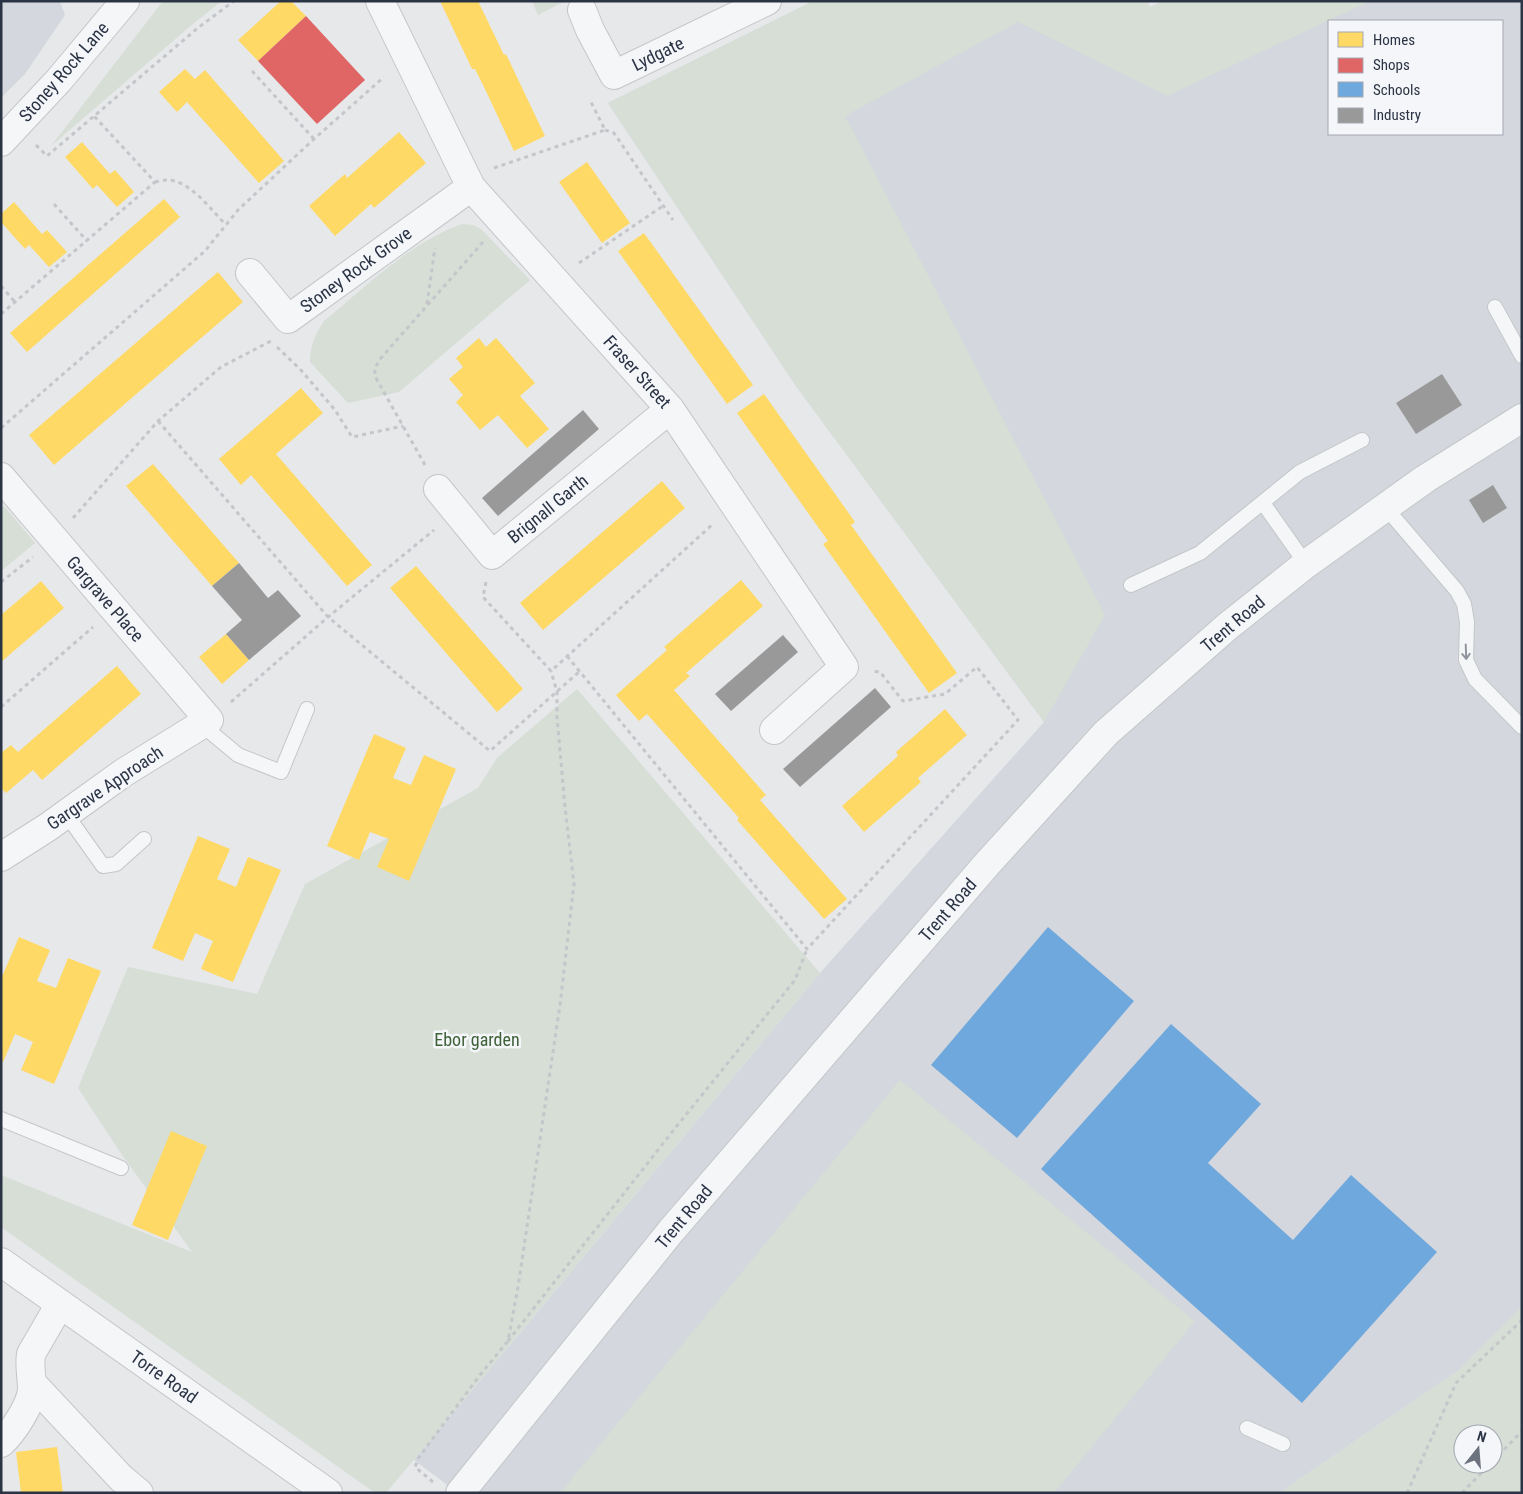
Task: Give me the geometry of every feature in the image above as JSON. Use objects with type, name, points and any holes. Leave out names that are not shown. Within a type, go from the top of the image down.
[{"type":"street","name":"Stoney Rock Lane","points":[[9,134],[59,80],[125,1]]},
{"type":"street","name":"Fraser Street","points":[[380,1],[471,187],[670,408],[844,667]]},
{"type":"street","name":"Lydgate","points":[[582,10],[590,30],[614,75],[761,3]]},
{"type":"street","name":"Stoney Rock Grove","points":[[250,273],[288,319],[471,187]]},
{"type":"street","name":"Brignall Garth","points":[[438,489],[492,555],[670,408]]},
{"type":"street","name":"Trent Road","points":[[449,1490],[988,864],[1100,740],[1228,626],[1306,564],[1425,479],[1522,418]]},
{"type":"street","name":"Gargrave Place","points":[[1,477],[114,610],[206,723]]},
{"type":"street","points":[[774,730],[844,667]]},
{"type":"street","name":"Gargrave Approach","points":[[1,857],[123,773],[206,723]]},
{"type":"street","name":"Torre Road","points":[[1,1262],[328,1493]]},
{"type":"street","points":[[1,1443],[22,1416],[32,1392],[32,1375],[29,1362],[31,1354],[60,1304]]},
{"type":"street","points":[[32,1382],[121,1478],[139,1493]]},
{"type":"lane","points":[[1495,307],[1522,356]]},
{"type":"lane","points":[[1131,585],[1200,553],[1300,472],[1362,440]]},
{"type":"lane","points":[[1263,502],[1306,564]]},
{"type":"lane","points":[[1386,507],[1457,591],[1464,604],[1467,622],[1466,660],[1475,679],[1522,727]]},
{"type":"lane","points":[[206,723],[238,755],[281,772],[307,709]]},
{"type":"lane","points":[[66,814],[103,866],[116,864],[144,839]]},
{"type":"lane","points":[[1,1119],[121,1168]]},
{"type":"lane","points":[[1247,1428],[1283,1444]]},
{"type":"path","points":[[9,134],[48,156],[199,27],[234,1]]},
{"type":"path","points":[[1,428],[206,250],[238,210],[314,139],[407,57]]},
{"type":"path","points":[[252,71],[314,139]]},
{"type":"path","points":[[590,100],[605,130]]},
{"type":"path","points":[[94,116],[155,182]]},
{"type":"path","points":[[471,187],[486,171],[605,130],[614,133],[673,220]]},
{"type":"path","points":[[1,314],[155,182],[168,180],[185,185],[226,225]]},
{"type":"path","points":[[54,204],[86,241]]},
{"type":"path","points":[[554,280],[663,206]]},
{"type":"path","points":[[426,305],[441,208]]},
{"type":"path","points":[[438,489],[374,374],[381,358],[502,221]]},
{"type":"path","points":[[1,286],[15,302]]},
{"type":"path","points":[[1,582],[54,540],[158,421],[221,367],[272,341],[300,369],[335,410],[352,437],[403,426]]},
{"type":"path","points":[[158,421],[328,617],[490,751],[580,672]]},
{"type":"path","points":[[551,671],[734,504]]},
{"type":"path","points":[[206,723],[328,617],[457,512]]},
{"type":"path","points":[[492,555],[483,597],[551,671],[557,692],[557,716],[565,807],[574,884],[560,1005],[518,1287],[508,1341]]},
{"type":"path","points":[[1,707],[114,610]]},
{"type":"path","points":[[567,656],[806,949]]},
{"type":"path","points":[[449,1490],[415,1467],[419,1457],[480,1375],[795,980],[806,949],[1018,720],[977,667],[945,694],[903,700],[880,672],[844,667]]},
{"type":"path","points":[[1407,1493],[1456,1383],[1522,1320]]},
{"type":"path","points":[[1503,1451],[1522,1431]]},
{"type":"path","points":[[1462,1493],[1480,1474]]},
{"type":"shaded area","points":[[1,1],[60,1],[65,15],[25,74],[1,98]]},
{"type":"shaded area","points":[[813,1],[1147,1],[1150,7],[1164,1],[1522,1],[1522,1307],[1459,1370],[1279,1493],[458,1493],[414,1460],[820,973],[1044,722],[796,386],[608,103]]},
{"type":"green space","points":[[163,1],[222,1],[51,146]]},
{"type":"green space","points":[[532,1],[565,1],[538,15]]},
{"type":"green space","points":[[813,1],[1147,1],[1150,7],[1164,1],[1370,1],[1167,96],[1018,22],[845,116],[1105,615],[1044,722],[796,386],[608,103]]},
{"type":"green space","points":[[462,224],[473,225],[481,229],[530,280],[399,392],[348,403],[310,362],[314,340],[324,321],[406,254],[424,242]]},
{"type":"green space","points":[[4,506],[35,543],[1,571],[1,508]]},
{"type":"green space","name":"Ebor garden","points":[[577,689],[820,973],[386,1493],[375,1493],[1,1227],[1,1175],[192,1252],[120,1152],[78,1088],[128,967],[257,994],[305,884],[478,788],[497,758]]},
{"type":"green space","points":[[900,1080],[1195,1321],[1054,1493],[560,1493]]},
{"type":"green space","points":[[1522,1307],[1522,1493],[1279,1493],[1459,1370]]},
{"type":"building: Homes","points":[[281,1],[291,1],[306,16],[258,61],[238,40]]},
{"type":"building: Homes","points":[[440,1],[478,1],[504,55],[506,54],[545,136],[514,151]]},
{"type":"building: Homes","points":[[185,69],[195,79],[205,70],[284,161],[259,183],[187,102],[177,112],[159,92]]},
{"type":"building: Homes","points":[[399,132],[426,163],[374,208],[371,204],[335,236],[309,206],[345,174],[347,178]]},
{"type":"building: Homes","points":[[82,142],[110,174],[115,170],[134,192],[117,207],[97,185],[93,189],[65,157]]},
{"type":"building: Homes","points":[[587,162],[630,223],[602,243],[559,182]]},
{"type":"building: Homes","points":[[164,199],[180,217],[27,352],[10,333]]},
{"type":"building: Homes","points":[[14,202],[42,234],[47,230],[67,252],[49,267],[29,245],[25,249],[1,222],[1,214]]},
{"type":"building: Homes","points":[[644,233],[753,385],[727,404],[618,251]]},
{"type":"building: Homes","points":[[218,272],[243,302],[54,465],[29,435]]},
{"type":"building: Homes","points":[[479,338],[486,347],[496,338],[535,383],[520,396],[549,429],[527,448],[498,415],[480,430],[456,402],[463,395],[449,379],[463,367],[456,358]]},
{"type":"building: Homes","points":[[301,388],[323,413],[276,454],[372,565],[347,586],[251,475],[241,485],[219,459]]},
{"type":"building: Homes","points":[[764,394],[855,522],[851,525],[957,673],[929,693],[823,544],[828,541],[737,413]]},
{"type":"building: Homes","points":[[153,464],[239,563],[212,586],[126,486]]},
{"type":"building: Homes","points":[[662,481],[685,508],[543,630],[520,603]]},
{"type":"building: Homes","points":[[416,566],[523,689],[497,712],[390,588]]},
{"type":"building: Homes","points":[[741,580],[763,606],[686,673],[690,676],[674,690],[766,795],[760,800],[847,899],[824,919],[737,820],[739,818],[647,714],[639,721],[616,695],[667,650],[664,647]]},
{"type":"building: Homes","points":[[41,581],[64,608],[1,662],[1,615]]},
{"type":"building: Homes","points":[[226,634],[249,660],[222,684],[199,657]]},
{"type":"building: Homes","points":[[117,666],[141,694],[42,780],[33,770],[6,793],[3,790],[1,791],[1,753],[11,745],[18,752]]},
{"type":"building: Homes","points":[[945,709],[967,735],[918,778],[921,782],[864,832],[842,806],[898,756],[896,752]]},
{"type":"building: Homes","points":[[374,734],[406,748],[393,778],[411,785],[424,755],[456,769],[409,881],[377,867],[389,839],[370,832],[359,860],[327,846]]},
{"type":"building: Homes","points":[[198,836],[230,849],[217,879],[236,887],[248,857],[281,870],[233,982],[201,969],[213,941],[195,933],[183,961],[152,948]]},
{"type":"building: Homes","points":[[19,937],[50,950],[37,981],[56,988],[68,958],[101,971],[54,1084],[21,1070],[33,1042],[15,1034],[3,1062],[1,1061],[1,979]]},
{"type":"building: Homes","points":[[171,1131],[207,1146],[168,1240],[132,1225]]},
{"type":"building: Homes","points":[[57,1447],[63,1493],[21,1493],[16,1452]]},
{"type":"building: Shops","points":[[306,16],[365,80],[317,124],[258,61]]},
{"type":"building: Schools","points":[[1048,927],[1134,1001],[1017,1138],[931,1065]]},
{"type":"building: Schools","points":[[1171,1024],[1261,1104],[1208,1163],[1293,1240],[1351,1175],[1437,1252],[1302,1403],[1041,1169]]},
{"type":"building: Industry","points":[[1442,374],[1462,405],[1416,434],[1396,403]]},
{"type":"building: Industry","points":[[583,410],[599,429],[498,516],[482,498]]},
{"type":"building: Industry","points":[[1493,485],[1507,508],[1483,523],[1469,500]]},
{"type":"building: Industry","points":[[239,563],[268,598],[278,590],[301,616],[249,660],[226,634],[242,620],[212,586]]},
{"type":"building: Industry","points":[[783,635],[798,652],[731,711],[715,694]]},
{"type":"building: Industry","points":[[875,688],[891,707],[800,787],[783,769]]}]
